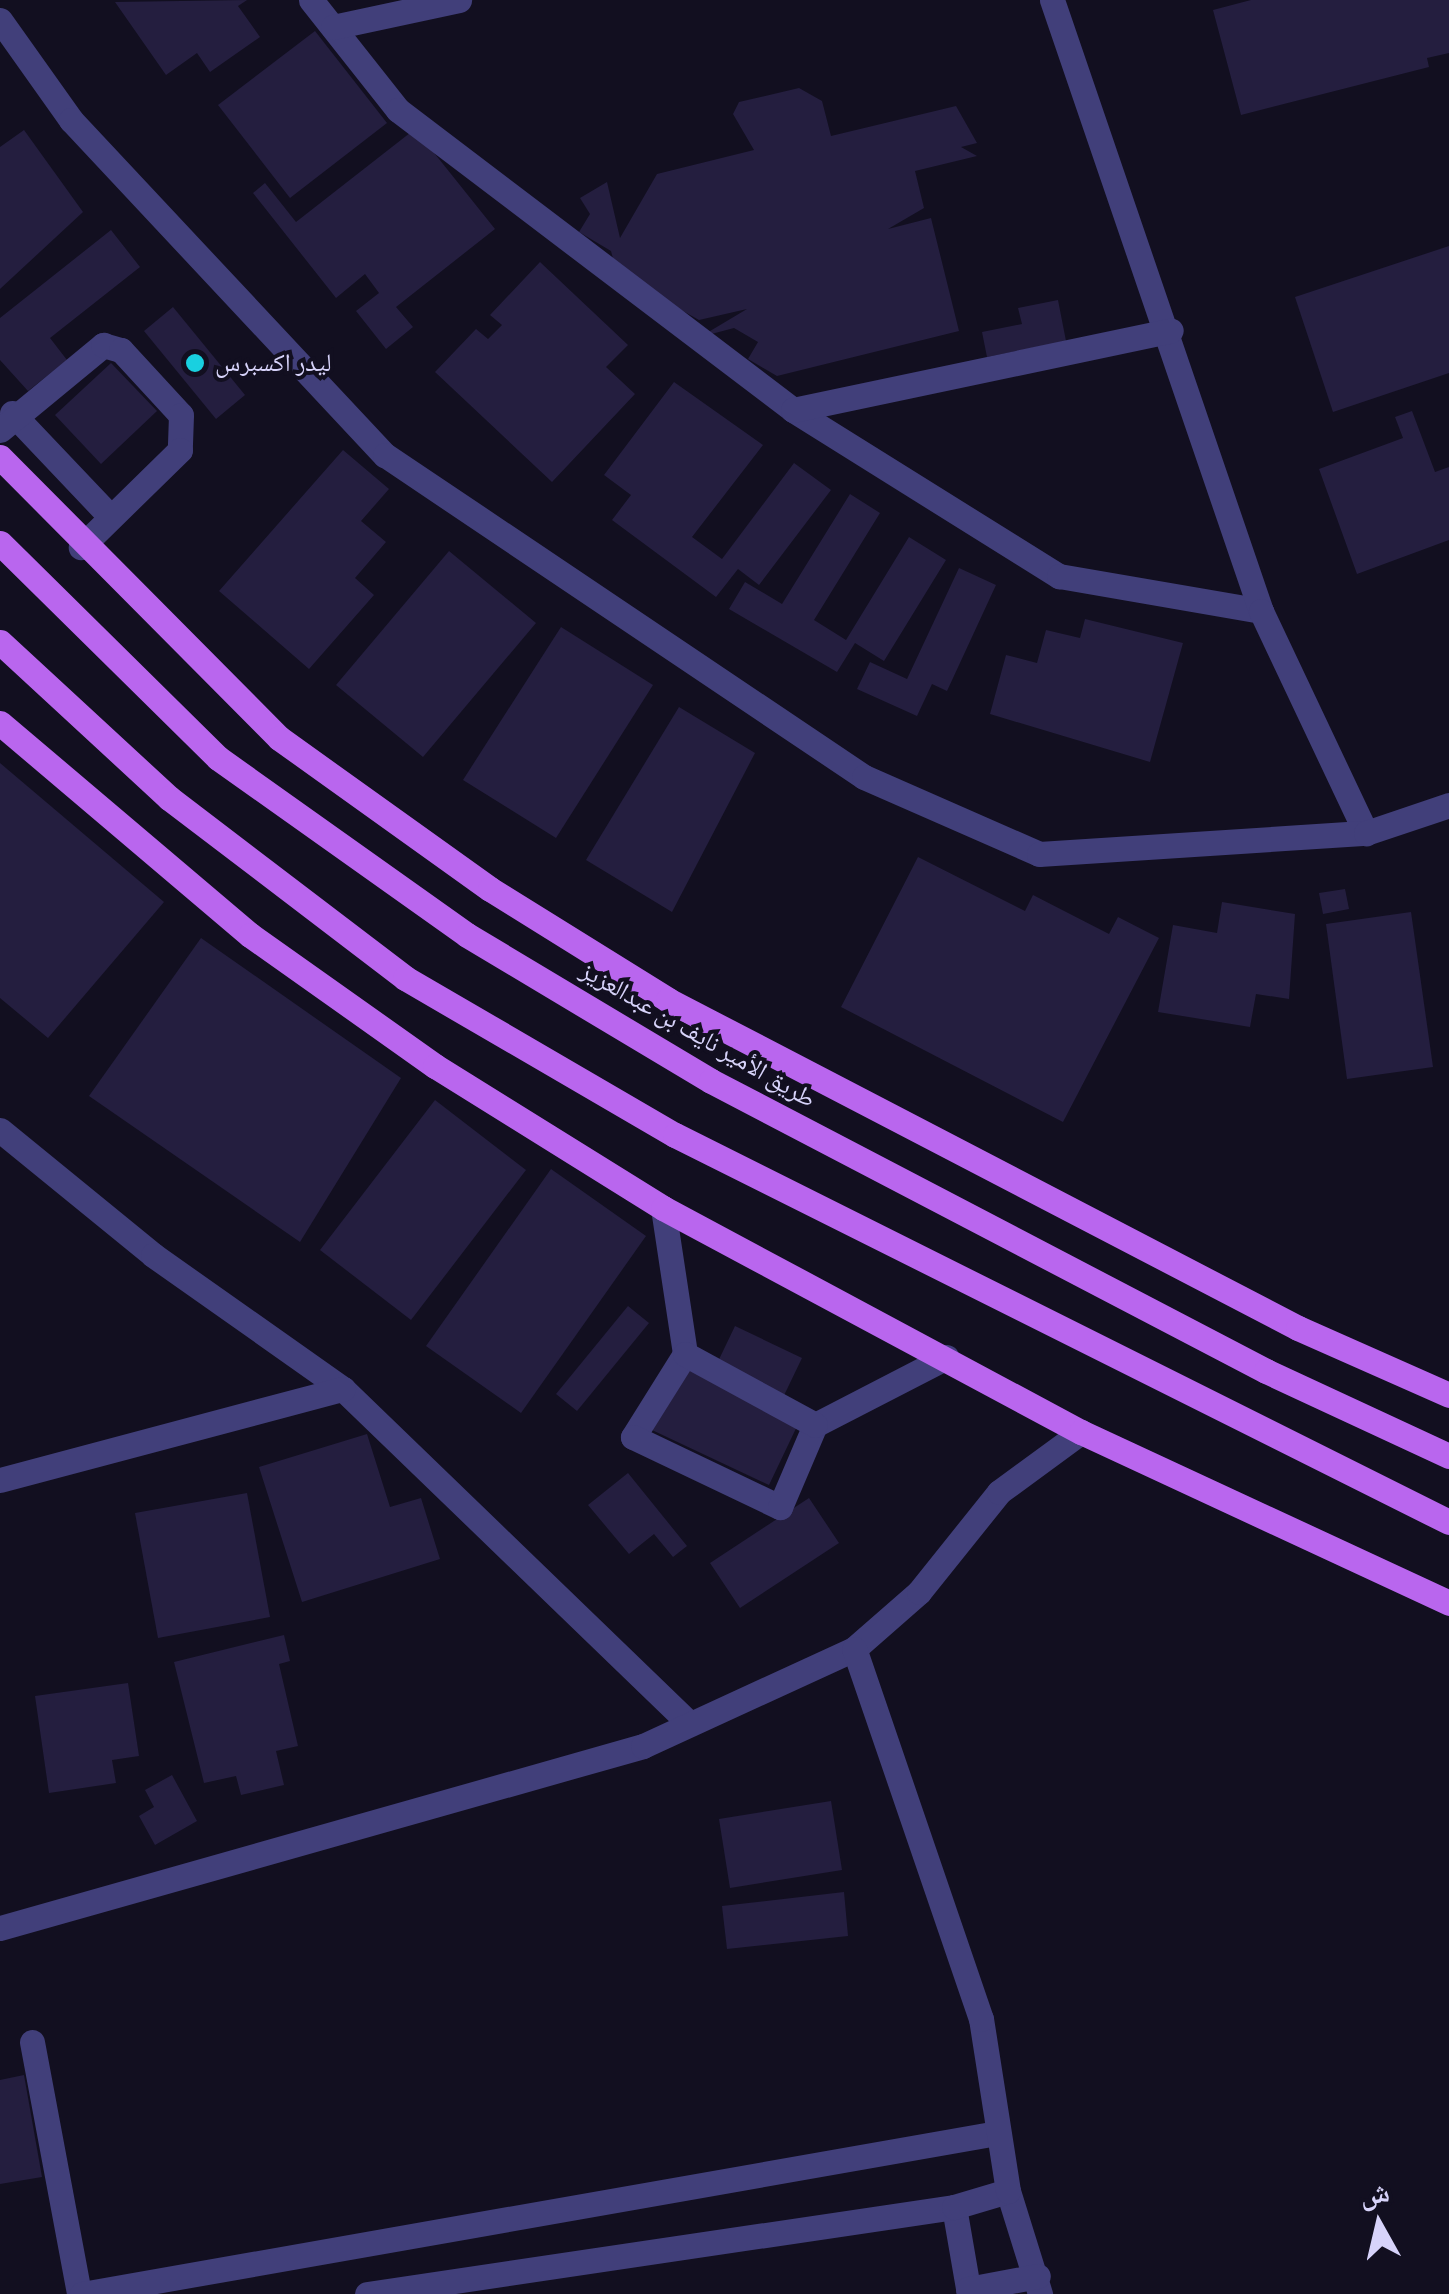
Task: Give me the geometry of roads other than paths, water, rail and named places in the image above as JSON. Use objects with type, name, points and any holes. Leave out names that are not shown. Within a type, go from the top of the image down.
[{"type":"main road","points":[[0,457],[81,546],[279,738],[587,950],[1280,1319],[1449,1396]]},
{"type":"main road","name":"طريق الأمير نايف بن عبدالعزيز","points":[[0,543],[218,758],[350,860],[710,1081],[1449,1456]]},
{"type":"main road","points":[[0,642],[278,888],[405,978],[675,1135],[1449,1522]]},
{"type":"main road","points":[[0,723],[250,935],[435,1066],[662,1208],[1081,1432],[1449,1603]]},
{"type":"street","points":[[311,0],[398,110],[792,410],[1059,576],[1261,610]]},
{"type":"street","points":[[332,27],[459,0]]},
{"type":"street","points":[[1052,0],[1171,330],[1261,610],[1366,832]]},
{"type":"street","points":[[0,20],[71,120],[385,455],[864,777],[1039,854],[1366,832],[1449,805]]},
{"type":"street","points":[[792,410],[1171,330]]},
{"type":"street","points":[[81,546],[108,514],[180,450],[185,432],[181,416],[121,350],[86,352],[6,422],[108,514]]},
{"type":"street","points":[[0,1130],[153,1255],[342,1389],[685,1720]]},
{"type":"street","points":[[662,1208],[685,1354],[634,1437],[780,1507],[815,1425],[947,1357]]},
{"type":"street","points":[[685,1354],[815,1425]]},
{"type":"street","points":[[0,1480],[342,1389]]},
{"type":"street","points":[[0,1928],[643,1746],[685,1720],[854,1648],[918,1592],[999,1492],[1081,1432]]},
{"type":"street","points":[[854,1648],[981,2019],[1008,2191],[1039,2285],[969,2291],[954,2207]]},
{"type":"street","points":[[32,2042],[81,2294],[997,2133]]},
{"type":"street","points":[[367,2294],[954,2207],[1008,2191]]},
{"type":"place","name":"ليدر اكسبرس","points":[[195,363]]}]
